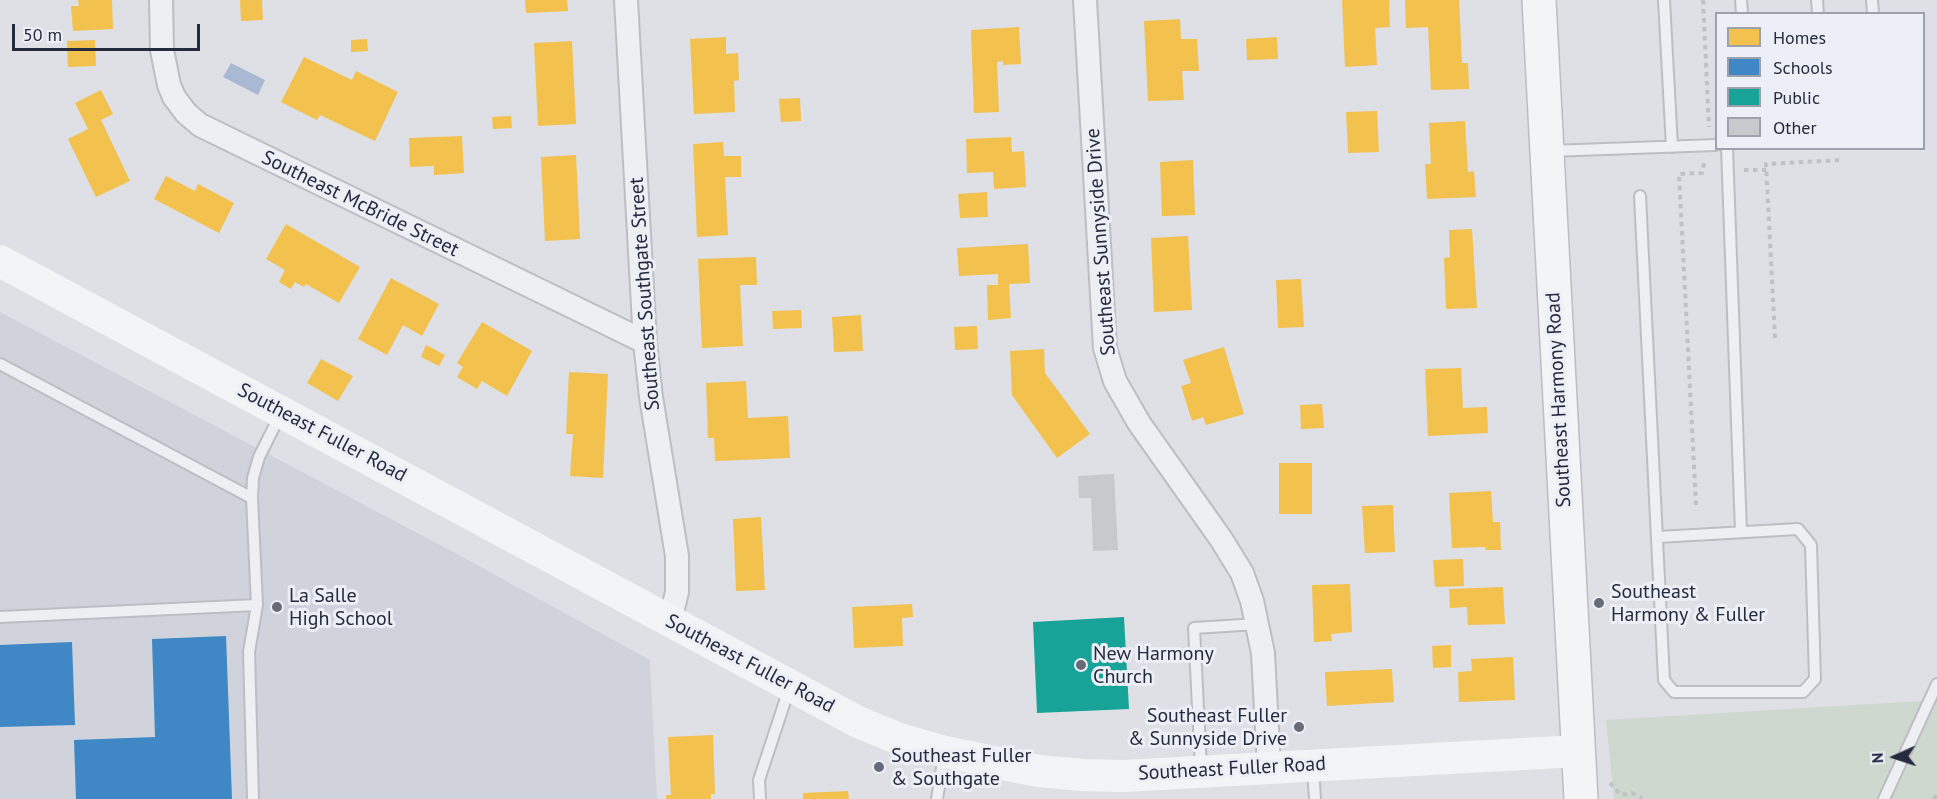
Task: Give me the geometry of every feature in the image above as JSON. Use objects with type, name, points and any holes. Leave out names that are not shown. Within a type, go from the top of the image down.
[{"type":"main road","name":"Southeast Harmony Road","points":[[1539,0],[1581,799]]},
{"type":"street","name":"Southeast McBride Street","points":[[161,0],[162,50],[169,85],[174,97],[186,113],[200,125],[645,342]]},
{"type":"street","name":"Southeast Southgate Street","points":[[626,0],[645,342],[651,397],[677,556],[677,592],[670,621]]},
{"type":"street","name":"Southeast Sunnyside Drive","points":[[1085,0],[1105,348],[1115,381],[1138,423],[1221,539],[1242,573],[1258,624],[1263,653],[1269,767]]},
{"type":"street","name":"Southeast Fuller Road","points":[[0,261],[790,686],[858,722],[897,738],[945,752],[1038,771],[1124,776],[1578,751]]},
{"type":"lane","points":[[1665,0],[1672,147]]},
{"type":"lane","points":[[1547,152],[1715,145]]},
{"type":"lane","points":[[1727,150],[1741,532]]},
{"type":"lane","points":[[1640,196],[1664,680],[1674,692],[1803,692],[1815,679],[1811,545],[1798,529],[1658,537]]},
{"type":"lane","points":[[0,364],[252,498]]},
{"type":"lane","points":[[253,799],[249,652],[257,605],[253,478],[259,457],[282,412]]},
{"type":"lane","points":[[0,617],[257,605]]},
{"type":"lane","points":[[1201,771],[1194,627],[1258,624]]},
{"type":"lane","points":[[1884,799],[1937,684]]},
{"type":"lane","points":[[760,799],[759,780],[790,686]]},
{"type":"lane","points":[[937,799],[945,752]]},
{"type":"lane","points":[[1312,764],[1315,799]]},
{"type":"path","points":[[1702,0],[1709,128]]},
{"type":"path","points":[[1775,338],[1766,164],[1844,160]]},
{"type":"path","points":[[1696,505],[1679,174],[1702,173],[1704,163]]},
{"type":"path","points":[[1740,171],[1767,170]]},
{"type":"path","points":[[1611,783],[1621,795],[1632,793],[1642,799]]},
{"type":"path","points":[[1934,799],[1937,794]]},
{"type":"shaded area","name":"La Salle High School","points":[[0,312],[457,554],[650,660],[657,799],[0,799]]},
{"type":"shaded area","points":[[1937,700],[1937,799],[1614,799],[1606,720]]},
{"type":"water","points":[[231,63],[265,80],[258,95],[223,77]]},
{"type":"building: Homes","points":[[78,0],[112,0],[113,29],[73,31],[71,6],[79,6]]},
{"type":"building: Homes","points":[[240,0],[262,0],[263,20],[241,21]]},
{"type":"building: Homes","points":[[525,0],[567,0],[568,11],[526,13]]},
{"type":"building: Homes","points":[[1342,0],[1389,0],[1390,27],[1375,28],[1377,65],[1345,67]]},
{"type":"building: Homes","points":[[1405,0],[1459,0],[1462,63],[1468,63],[1469,89],[1431,90],[1428,27],[1406,28]]},
{"type":"building: Homes","points":[[1180,19],[1181,39],[1197,39],[1199,71],[1182,71],[1184,100],[1148,101],[1144,21]]},
{"type":"building: Homes","points":[[1019,27],[1021,64],[1003,65],[1003,61],[997,62],[999,112],[974,113],[971,30]]},
{"type":"building: Homes","points":[[726,37],[726,54],[738,53],[739,80],[734,81],[735,112],[694,114],[690,39]]},
{"type":"building: Homes","points":[[1277,37],[1278,59],[1247,60],[1246,39]]},
{"type":"building: Homes","points":[[367,39],[368,51],[351,52],[351,40]]},
{"type":"building: Homes","points":[[95,40],[96,66],[68,67],[67,41]]},
{"type":"building: Homes","points":[[572,41],[576,124],[538,126],[534,43]]},
{"type":"building: Homes","points":[[304,57],[352,80],[356,71],[398,92],[375,141],[320,115],[317,120],[281,102]]},
{"type":"building: Homes","points":[[101,90],[113,114],[101,120],[130,181],[96,197],[68,139],[88,129],[75,103]]},
{"type":"building: Homes","points":[[800,98],[801,121],[781,122],[779,99]]},
{"type":"building: Homes","points":[[1377,111],[1379,152],[1348,153],[1346,112]]},
{"type":"building: Homes","points":[[511,116],[512,128],[493,129],[492,117]]},
{"type":"building: Homes","points":[[1465,121],[1468,172],[1474,171],[1476,197],[1427,199],[1425,164],[1431,164],[1429,123]]},
{"type":"building: Homes","points":[[462,136],[464,173],[434,175],[434,166],[410,167],[409,138]]},
{"type":"building: Homes","points":[[1011,137],[1012,152],[1024,151],[1026,187],[994,189],[993,172],[967,173],[966,139]]},
{"type":"building: Homes","points":[[723,142],[724,156],[741,156],[741,177],[725,177],[728,235],[697,237],[693,144]]},
{"type":"building: Homes","points":[[576,155],[580,239],[545,241],[541,157]]},
{"type":"building: Homes","points":[[1193,160],[1195,215],[1162,216],[1160,162]]},
{"type":"building: Homes","points":[[166,176],[195,191],[198,184],[234,203],[219,233],[154,199]]},
{"type":"building: Homes","points":[[987,192],[988,217],[960,218],[958,194]]},
{"type":"building: Homes","points":[[286,224],[360,267],[339,303],[306,284],[304,287],[295,282],[291,289],[279,282],[285,270],[266,259]]},
{"type":"building: Homes","points":[[1472,229],[1477,308],[1446,309],[1444,258],[1450,257],[1449,230]]},
{"type":"building: Homes","points":[[1188,236],[1192,310],[1154,312],[1151,238]]},
{"type":"building: Homes","points":[[1028,244],[1030,283],[1009,284],[1011,318],[988,320],[987,285],[998,285],[998,274],[959,276],[957,248]]},
{"type":"building: Homes","points":[[756,257],[757,285],[740,285],[743,346],[702,348],[698,259]]},
{"type":"building: Homes","points":[[391,278],[439,304],[422,336],[403,325],[387,355],[358,339]]},
{"type":"building: Homes","points":[[1301,279],[1304,327],[1278,328],[1276,280]]},
{"type":"building: Homes","points":[[801,310],[802,328],[773,329],[772,311]]},
{"type":"building: Homes","points":[[861,315],[863,351],[834,352],[832,317]]},
{"type":"building: Homes","points":[[482,322],[532,351],[507,396],[482,381],[477,389],[457,377],[463,367],[457,363]]},
{"type":"building: Homes","points":[[977,326],[978,349],[955,350],[954,327]]},
{"type":"building: Homes","points":[[426,345],[445,355],[439,366],[421,357]]},
{"type":"building: Homes","points":[[1224,347],[1244,414],[1206,425],[1203,417],[1192,421],[1181,386],[1191,383],[1183,360]]},
{"type":"building: Homes","points":[[1044,349],[1045,373],[1090,434],[1057,458],[1012,395],[1010,351]]},
{"type":"building: Homes","points":[[321,359],[353,376],[338,401],[307,383]]},
{"type":"building: Homes","points":[[1461,368],[1463,408],[1487,407],[1488,433],[1428,436],[1425,369]]},
{"type":"building: Homes","points":[[569,372],[608,374],[603,478],[570,476],[573,434],[566,434]]},
{"type":"building: Homes","points":[[746,381],[748,418],[788,416],[790,458],[715,461],[714,438],[708,438],[706,383]]},
{"type":"building: Homes","points":[[1322,404],[1324,428],[1301,429],[1300,405]]},
{"type":"building: Homes","points":[[1279,463],[1312,463],[1312,514],[1279,514]]},
{"type":"building: Homes","points":[[1491,491],[1493,522],[1500,522],[1501,550],[1485,550],[1486,547],[1452,548],[1449,493]]},
{"type":"building: Homes","points":[[1393,505],[1395,552],[1365,553],[1362,506]]},
{"type":"building: Homes","points":[[761,517],[765,590],[736,591],[733,519]]},
{"type":"building: Homes","points":[[1463,559],[1464,586],[1435,587],[1433,560]]},
{"type":"building: Homes","points":[[1350,584],[1352,632],[1331,634],[1332,641],[1314,642],[1312,585]]},
{"type":"building: Homes","points":[[1503,587],[1505,624],[1468,625],[1467,607],[1450,608],[1449,589]]},
{"type":"building: Homes","points":[[912,604],[913,617],[902,618],[903,646],[854,648],[852,607]]},
{"type":"building: Homes","points":[[1451,645],[1451,667],[1433,668],[1432,646]]},
{"type":"building: Homes","points":[[1513,657],[1515,700],[1459,702],[1458,672],[1472,671],[1471,659]]},
{"type":"building: Homes","points":[[1392,669],[1394,702],[1327,706],[1325,672]]},
{"type":"building: Homes","points":[[713,735],[715,794],[711,794],[711,799],[666,799],[666,795],[671,795],[668,737]]},
{"type":"building: Homes","points":[[848,791],[849,799],[803,799],[803,793]]},
{"type":"building: Schools","points":[[226,636],[232,799],[76,799],[74,740],[155,737],[152,639]]},
{"type":"building: Schools","points":[[72,642],[75,725],[0,727],[0,645]]},
{"type":"building: Public","name":"New Harmony Church","points":[[1124,617],[1129,709],[1037,713],[1033,622]]},
{"type":"building: Other","points":[[1114,474],[1118,550],[1093,551],[1091,498],[1079,498],[1078,476]]},
{"type":"place","name":"Southeast Harmony & Fuller","points":[[1599,603]]},
{"type":"place","name":"La Salle High School","points":[[277,607]]},
{"type":"place","name":"New Harmony Church","points":[[1081,665]]},
{"type":"place","name":"Southeast Fuller & Sunnyside Drive","points":[[1299,727]]},
{"type":"place","name":"Southeast Fuller & Southgate","points":[[879,767]]}]
